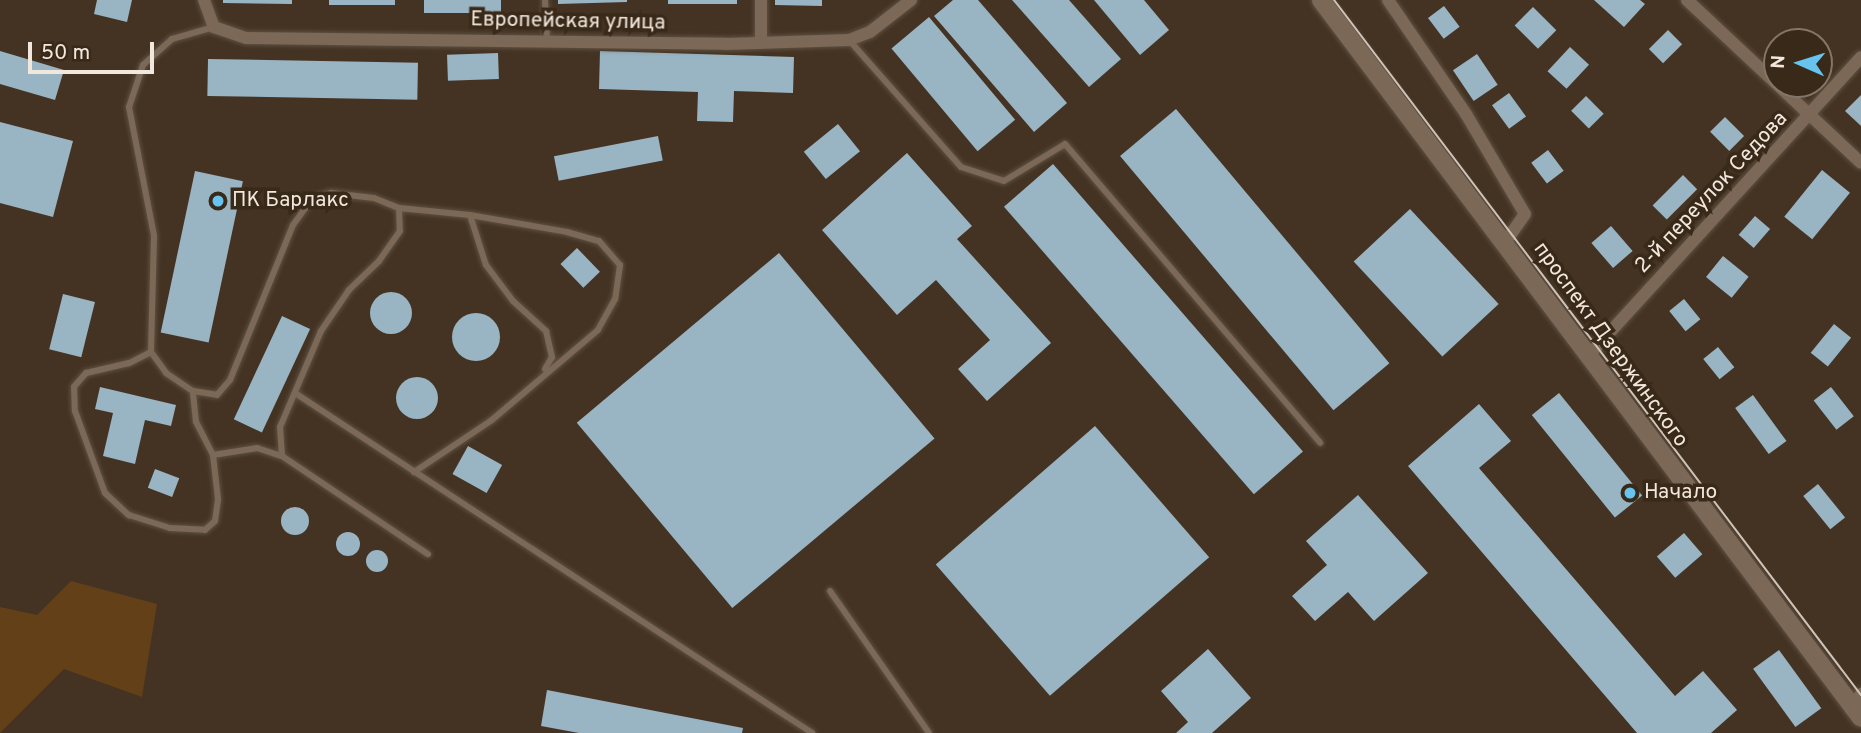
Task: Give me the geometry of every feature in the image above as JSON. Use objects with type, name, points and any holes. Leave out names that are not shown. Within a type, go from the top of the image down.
[{"type":"main road","name":"проспект Дзержинского","points":[[1321,0],[1858,706]]},
{"type":"street","points":[[204,0],[214,27]]},
{"type":"street","points":[[761,0],[761,43]]},
{"type":"street","name":"Европейская улица","points":[[214,27],[246,38],[761,43],[849,40],[870,33],[911,0]]},
{"type":"street","points":[[1388,0],[1466,114],[1525,214],[1506,242]]},
{"type":"street","points":[[1687,0],[1808,117],[1861,163]]},
{"type":"street","name":"2-й переулок Седова","points":[[1590,354],[1861,57]]},
{"type":"lane","points":[[545,0],[547,41]]},
{"type":"lane","points":[[214,27],[172,39],[143,65],[129,107],[154,236],[151,352],[166,373],[193,391],[217,395],[230,380],[293,225],[312,199],[331,193],[374,198],[399,208],[470,215],[599,241],[620,265],[615,299],[598,330],[542,374],[492,420],[414,472]]},
{"type":"lane","points":[[849,40],[961,167],[1004,181],[1065,144],[1320,443]]},
{"type":"lane","points":[[282,456],[280,427],[321,331],[349,290],[400,231],[399,208]]},
{"type":"lane","points":[[470,215],[486,265],[513,301],[546,331],[552,357],[542,374]]},
{"type":"lane","points":[[151,352],[129,363],[86,373],[74,387],[75,411],[105,493],[129,514],[170,528],[205,530],[215,521],[218,499],[213,455],[196,422],[193,391]]},
{"type":"lane","points":[[295,393],[813,733]]},
{"type":"lane","points":[[213,455],[257,448],[282,456],[428,554]]},
{"type":"lane","points":[[830,591],[929,733]]},
{"type":"shaded area","points":[[71,581],[157,604],[142,697],[64,669],[0,733],[0,607],[37,615]]},
{"type":"building","points":[[97,0],[132,0],[127,22],[94,14]]},
{"type":"building","points":[[223,0],[292,0],[292,4],[223,3]]},
{"type":"building","points":[[329,0],[395,0],[395,5],[329,5]]},
{"type":"building","points":[[424,0],[501,0],[501,13],[424,13]]},
{"type":"building","points":[[558,0],[627,0],[627,2],[558,4]]},
{"type":"building","points":[[668,0],[737,0],[737,4],[668,4]]},
{"type":"building","points":[[775,0],[822,0],[822,6],[775,5]]},
{"type":"building","points":[[953,0],[978,0],[1067,103],[1034,132],[934,16]]},
{"type":"building","points":[[1012,0],[1069,0],[1121,59],[1089,87]]},
{"type":"building","points":[[1094,0],[1144,0],[1169,30],[1140,55]]},
{"type":"building","points":[[1594,0],[1640,0],[1645,4],[1624,27]]},
{"type":"building","points":[[1444,6],[1460,27],[1444,39],[1428,18]]},
{"type":"building","points":[[1533,7],[1556,30],[1538,49],[1515,25]]},
{"type":"building","points":[[929,17],[1015,120],[978,151],[891,48]]},
{"type":"building","points":[[1668,30],[1682,44],[1663,63],[1649,49]]},
{"type":"building","points":[[1570,47],[1589,65],[1567,89],[1547,71]]},
{"type":"building","points":[[0,51],[64,70],[55,100],[0,84]]},
{"type":"building","points":[[600,51],[794,57],[793,93],[734,91],[733,122],[697,121],[698,92],[599,89]]},
{"type":"building","points":[[498,53],[499,79],[448,81],[447,55]]},
{"type":"building","points":[[1477,54],[1498,85],[1474,101],[1453,70]]},
{"type":"building","points":[[208,59],[418,63],[417,100],[207,96]]},
{"type":"building","points":[[1509,93],[1526,116],[1509,129],[1492,105]]},
{"type":"building","points":[[1861,95],[1861,126],[1845,111]]},
{"type":"building","points":[[1586,96],[1604,114],[1589,129],[1571,111]]},
{"type":"building","points":[[1176,109],[1389,363],[1333,410],[1120,156]]},
{"type":"building","points":[[1725,117],[1744,136],[1729,151],[1710,132]]},
{"type":"building","points":[[0,122],[73,141],[53,217],[0,203]]},
{"type":"building","points":[[838,124],[860,151],[826,179],[804,152]]},
{"type":"building","points":[[658,136],[663,161],[559,181],[554,156]]},
{"type":"building","points":[[1548,150],[1564,171],[1547,183],[1531,163]]},
{"type":"building","points":[[907,153],[972,226],[957,239],[1051,343],[987,401],[958,369],[990,340],[936,280],[897,315],[822,230]]},
{"type":"building","points":[[1053,164],[1303,452],[1254,494],[1004,207]]},
{"type":"building","points":[[1822,170],[1850,193],[1812,239],[1784,217]]},
{"type":"building","points":[[195,171],[243,181],[209,343],[161,332]]},
{"type":"building","points":[[1683,175],[1697,189],[1667,220],[1653,205]]},
{"type":"building","points":[[1410,209],[1499,304],[1442,357],[1354,262]]},
{"type":"building","points":[[1755,216],[1770,229],[1754,248],[1739,235]]},
{"type":"building","points":[[1611,226],[1633,251],[1613,268],[1591,243]]},
{"type":"building","points":[[577,248],[600,272],[583,288],[560,264]]},
{"type":"building","points":[[779,253],[935,438],[732,608],[577,423]]},
{"type":"building","points":[[1723,256],[1749,277],[1732,298],[1706,277]]},
{"type":"building","points":[[391,292],[406,298],[412,313],[406,328],[391,334],[376,328],[370,313],[376,298]]},
{"type":"building","points":[[63,294],[95,302],[81,357],[49,349]]},
{"type":"building","points":[[1684,299],[1700,319],[1686,331],[1669,311]]},
{"type":"building","points":[[476,313],[493,320],[500,337],[493,354],[476,361],[459,354],[452,337],[459,320]]},
{"type":"building","points":[[282,316],[310,329],[262,432],[234,419]]},
{"type":"building","points":[[1834,324],[1851,338],[1828,367],[1811,353]]},
{"type":"building","points":[[1718,347],[1734,367],[1720,379],[1703,359]]},
{"type":"building","points":[[417,377],[432,383],[438,398],[432,413],[417,419],[402,413],[396,398],[402,383]]},
{"type":"building","points":[[100,387],[176,405],[171,426],[145,420],[135,464],[103,456],[113,413],[95,409]]},
{"type":"building","points":[[1831,387],[1854,416],[1836,430],[1814,401]]},
{"type":"building","points":[[1559,393],[1642,496],[1615,518],[1532,415]]},
{"type":"building","points":[[1753,395],[1787,441],[1769,454],[1735,408]]},
{"type":"building","points":[[1479,404],[1511,441],[1479,468],[1675,696],[1703,671],[1737,710],[1711,733],[1637,733],[1408,466]]},
{"type":"building","points":[[1095,426],[1209,557],[1050,696],[936,564]]},
{"type":"building","points":[[468,446],[502,465],[487,493],[452,474]]},
{"type":"building","points":[[155,469],[179,478],[172,497],[148,488]]},
{"type":"building","points":[[1818,484],[1845,517],[1830,529],[1803,496]]},
{"type":"building","points":[[1358,495],[1428,573],[1374,621],[1348,592],[1315,621],[1292,596],[1327,565],[1306,541]]},
{"type":"building","points":[[295,507],[305,511],[309,521],[305,531],[295,535],[285,531],[281,521],[285,511]]},
{"type":"building","points":[[348,532],[356,536],[360,544],[356,552],[348,556],[340,552],[336,544],[340,536]]},
{"type":"building","points":[[1684,533],[1702,554],[1675,578],[1657,557]]},
{"type":"building","points":[[377,550],[385,553],[388,561],[385,569],[377,572],[369,569],[366,561],[369,553]]},
{"type":"building","points":[[1208,649],[1251,698],[1212,733],[1176,733],[1188,722],[1161,691]]},
{"type":"building","points":[[1779,650],[1821,708],[1795,727],[1753,669]]},
{"type":"building","points":[[547,690],[743,728],[742,733],[579,733],[541,726]]},
{"type":"tram line","points":[[1334,0],[1861,695]]},
{"type":"place","name":"ПК Барлакс","points":[[218,201]]},
{"type":"place","name":"Начало","points":[[1630,493]]}]
